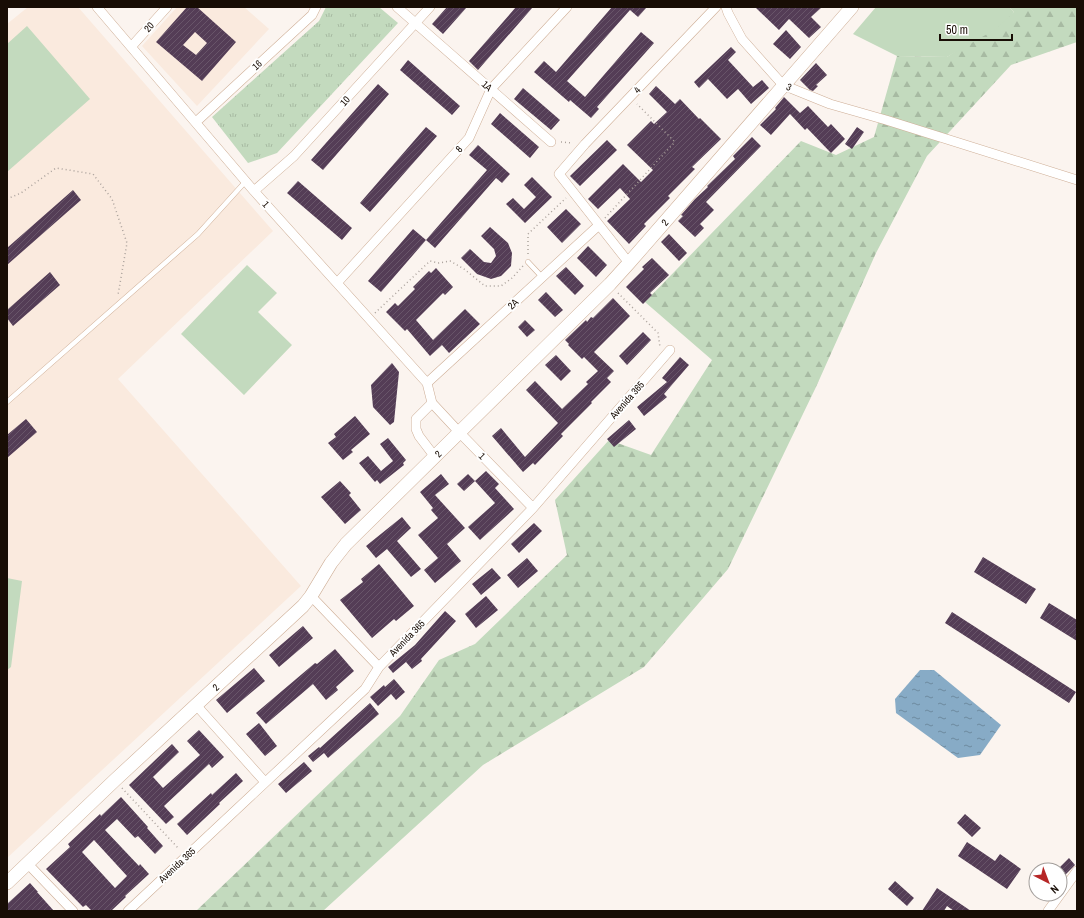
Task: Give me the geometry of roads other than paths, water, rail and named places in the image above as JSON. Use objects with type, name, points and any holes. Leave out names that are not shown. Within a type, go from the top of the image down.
[{"type":"street","name":"1","points":[[97,7],[246,182],[427,383],[432,403],[533,508]]},
{"type":"street","name":"20","points":[[131,47],[167,7]]},
{"type":"street","name":"16","points":[[196,122],[312,15],[316,7]]},
{"type":"street","name":"1A","points":[[397,7],[551,142]]},
{"type":"street","name":"10","points":[[254,191],[294,156],[430,7]]},
{"type":"street","name":"8","points":[[337,283],[469,138],[491,89],[567,7]]},
{"type":"street","name":"4","points":[[599,225],[559,174],[585,144],[716,7]]},
{"type":"street","name":"3","points":[[726,7],[742,39],[783,86],[830,104],[1077,180]]},
{"type":"street","name":"2","points":[[7,883],[196,704],[303,606],[311,596],[331,563],[346,544],[610,284],[852,7]]},
{"type":"street","points":[[599,225],[629,263]]},
{"type":"street","name":"2A","points":[[427,383],[599,225]]},
{"type":"street","name":"Avenida 365","points":[[128,911],[365,689],[379,667],[533,508],[670,350]]},
{"type":"street","points":[[432,403],[416,419],[416,429],[419,436],[435,457]]},
{"type":"street","points":[[311,596],[379,667]]},
{"type":"street","points":[[196,704],[265,782]]},
{"type":"street","points":[[28,864],[73,911]]},
{"type":"street","points":[[1048,911],[1077,871]]},
{"type":"lane","points":[[7,402],[198,234],[246,182]]},
{"type":"lane","points":[[528,262],[542,277]]},
{"type":"water","points":[[920,670],[934,670],[1001,725],[980,755],[958,758],[896,713],[895,699]]}]
